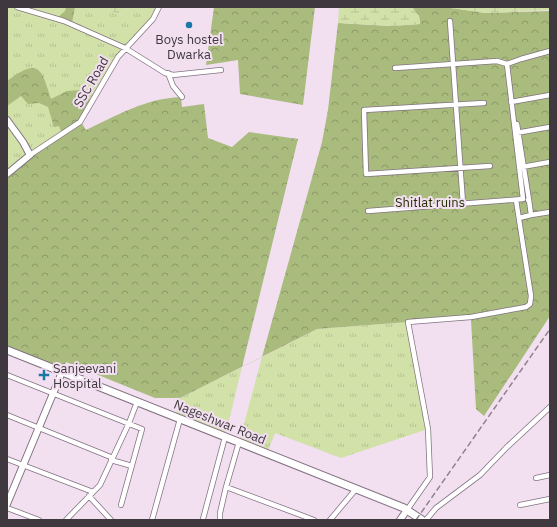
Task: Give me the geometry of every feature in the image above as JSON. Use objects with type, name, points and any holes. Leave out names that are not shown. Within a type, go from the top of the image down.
[{"type":"main road","name":"Nageshwar Road","points":[[7,350],[408,510],[422,520]]},
{"type":"street","points":[[17,7],[64,21],[125,48],[168,74],[191,74],[221,70]]},
{"type":"street","name":"SSC Road","points":[[7,174],[30,155],[80,122],[118,57],[153,19],[159,7]]},
{"type":"street","points":[[450,22],[463,204]]},
{"type":"street","points":[[395,68],[497,61],[507,64],[550,51]]},
{"type":"street","points":[[507,64],[517,133],[523,199]]},
{"type":"street","points":[[168,74],[173,86],[182,97]]},
{"type":"street","points":[[512,102],[550,95]]},
{"type":"street","points":[[484,103],[364,110],[366,174],[490,166]]},
{"type":"street","points":[[7,120],[23,142],[30,155]]},
{"type":"street","points":[[517,133],[550,128]]},
{"type":"street","points":[[521,167],[550,162]]},
{"type":"street","points":[[521,167],[532,215]]},
{"type":"street","points":[[368,211],[523,199],[529,200]]},
{"type":"street","points":[[400,520],[430,477],[428,429],[408,322],[472,317],[526,307],[530,304],[531,296],[516,200]]},
{"type":"street","points":[[518,218],[550,212]]},
{"type":"street","points":[[7,504],[62,372]]},
{"type":"street","points":[[7,375],[142,429],[121,505]]},
{"type":"street","points":[[66,520],[72,518],[100,485],[129,423],[137,402]]},
{"type":"street","points":[[426,520],[436,508],[480,475],[507,446],[550,406]]},
{"type":"street","points":[[7,415],[38,429],[132,466]]},
{"type":"street","points":[[152,520],[180,419]]},
{"type":"street","points":[[203,519],[225,437]]},
{"type":"street","points":[[220,520],[220,513],[226,487],[239,442]]},
{"type":"street","points":[[7,459],[91,494],[111,520]]},
{"type":"street","points":[[536,478],[550,475]]},
{"type":"street","points":[[226,487],[314,520]]},
{"type":"street","points":[[330,520],[356,489]]},
{"type":"street","points":[[520,506],[550,499]]},
{"type":"street","points":[[7,508],[39,520]]},
{"type":"green space","points":[[7,7],[66,7],[66,11],[72,24],[75,7],[99,7],[125,16],[127,7],[159,8],[153,19],[125,48],[80,122],[7,174]]},
{"type":"green space","points":[[66,7],[75,7],[72,24],[56,19],[65,11]]},
{"type":"green space","points":[[99,7],[127,7],[125,16]]},
{"type":"green space","points":[[214,7],[315,7],[303,105],[240,94],[238,60],[206,65]]},
{"type":"green space","points":[[339,7],[412,7],[419,16],[420,24],[391,26],[338,23]]},
{"type":"green space","name":"Shitlat ruins","points":[[412,7],[444,7],[486,13],[550,11],[550,316],[484,416],[476,409],[471,320],[408,322],[317,329],[262,357],[322,142],[328,110],[338,23],[391,26],[420,24],[419,16]]},
{"type":"green space","points":[[444,7],[550,7],[550,10],[486,13]]},
{"type":"green space","points":[[32,68],[37,69],[41,73],[51,99],[67,91],[80,90],[84,97],[93,100],[81,122],[86,130],[143,104],[168,98],[181,97],[182,107],[204,104],[208,138],[232,147],[249,132],[298,139],[242,367],[180,398],[155,398],[66,362],[62,372],[7,350],[7,177],[30,155],[62,134],[59,126],[54,127],[48,107],[39,103],[28,104],[21,96],[7,106],[7,81],[26,69]]},
{"type":"green space","points":[[408,322],[428,429],[341,458],[275,433],[267,453],[239,442],[262,357],[317,329]]},
{"type":"green space","points":[[242,367],[225,437],[175,417],[180,398]]},
{"type":"railway","points":[[416,520],[550,329]]},
{"type":"place","name":"Boys hostel Dwarka","points":[[189,25]]},
{"type":"place","name":"Sanjeevani Hospital","points":[[44,375]]}]
